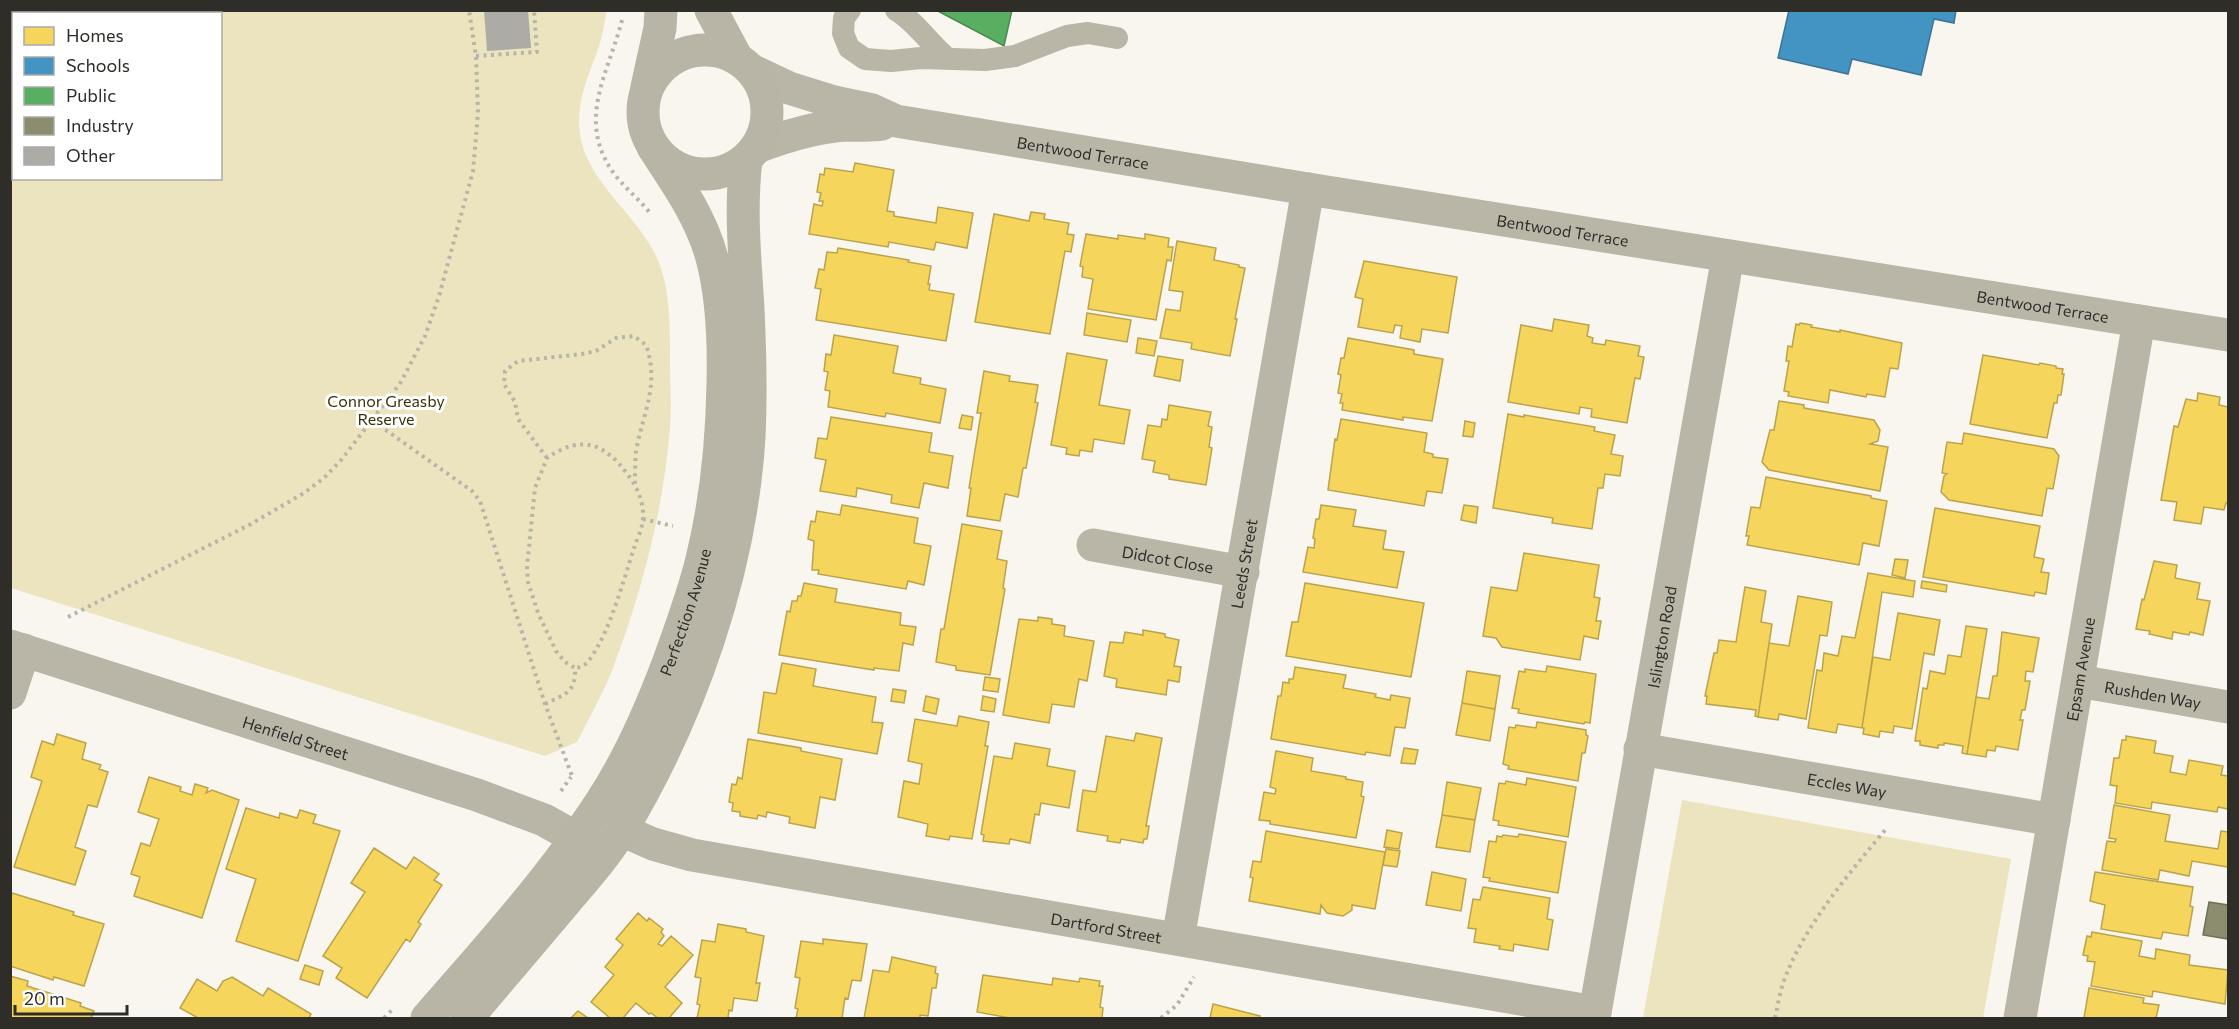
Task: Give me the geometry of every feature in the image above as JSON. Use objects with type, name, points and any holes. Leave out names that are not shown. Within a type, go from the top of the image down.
[{"type":"street","points":[[661,10],[660,28],[645,95],[643,113],[645,131],[653,147],[665,160],[680,169],[697,174],[715,173],[732,168],[752,153],[766,125],[766,101],[762,86],[743,64],[711,10]]},
{"type":"street","points":[[645,95],[652,78],[665,64],[681,54],[699,50],[718,51],[743,64]]},
{"type":"street","name":"Bentwood Terrace","points":[[743,64],[789,88],[834,102],[872,110],[896,121],[1308,189],[2229,335]]},
{"type":"street","name":"Bentwood Terrace","points":[[752,153],[780,138],[822,128],[849,125],[870,126],[896,121]]},
{"type":"street","name":"Perfection Avenue","points":[[427,1018],[528,903],[576,838],[621,768],[656,697],[702,560],[714,504],[723,414],[724,352],[717,278],[702,228],[653,147]]},
{"type":"street","name":"Perfection Avenue","points":[[467,1018],[586,878],[621,830],[675,724],[699,668],[718,609],[743,495],[749,434],[750,358],[742,203],[752,153]]},
{"type":"street","name":"Leeds Street","points":[[1178,939],[1308,189]]},
{"type":"street","name":"Islington Road","points":[[1595,1015],[1728,256]]},
{"type":"street","name":"Epsam Avenue","points":[[2020,1018],[2139,321]]},
{"type":"street","name":"Didcot Close","points":[[1093,545],[1243,572]]},
{"type":"street","points":[[10,693],[17,648]]},
{"type":"street","name":"Henfield Street","points":[[17,648],[486,798],[544,820],[576,838]]},
{"type":"street","name":"Rushden Way","points":[[2078,681],[2229,707]]},
{"type":"street","name":"Eccles Way","points":[[1640,749],[2054,820]]},
{"type":"street","name":"Dartford Street","points":[[621,830],[653,844],[692,855],[1178,939],[1595,1015]]},
{"type":"lane","points":[[850,10],[844,18],[843,33],[849,48],[865,59],[985,60],[1015,56],[1067,36],[1088,33],[1118,38]]},
{"type":"lane","points":[[896,10],[947,58]]},
{"type":"path","points":[[68,617],[251,524],[304,493],[324,478],[373,421],[401,382],[426,336],[440,296],[473,171],[478,113],[476,56],[469,10]]},
{"type":"path","points":[[476,56],[537,52],[534,10]]},
{"type":"path","points":[[623,16],[598,94],[595,110],[599,142],[615,175],[651,215]]},
{"type":"path","points":[[547,458],[518,419],[515,402],[504,384],[505,371],[518,361],[596,351],[616,338],[634,336],[646,345],[652,376],[651,393],[636,451],[635,485]]},
{"type":"path","points":[[373,421],[472,491],[480,501],[545,704],[572,776],[577,768]]},
{"type":"path","points":[[592,445],[612,454],[635,485],[641,501],[643,519],[624,581],[600,642],[589,662],[575,668],[565,662],[556,651],[538,613],[528,582],[527,567],[535,488],[547,458],[566,447],[592,445]]},
{"type":"path","points":[[643,519],[673,526],[670,536]]},
{"type":"path","points":[[545,704],[572,689],[575,668]]},
{"type":"path","points":[[1775,1018],[1785,978],[1802,944],[1848,876],[1889,826]]},
{"type":"path","points":[[1161,1018],[1177,1005],[1193,983],[1195,975]]},
{"type":"green space","name":"Connor Greasby Reserve","points":[[11,11],[607,11],[600,42],[581,101],[579,120],[582,142],[589,162],[642,233],[654,252],[662,272],[669,319],[671,419],[657,519],[642,579],[613,668],[577,742],[545,756],[11,588]]},
{"type":"green space","points":[[1682,800],[2011,859],[1983,1018],[1643,1018]]},
{"type":"building: Homes","points":[[855,163],[894,170],[887,211],[894,212],[894,216],[936,223],[938,207],[973,213],[967,248],[936,242],[934,250],[889,242],[888,247],[809,234],[814,204],[822,206],[823,201],[819,201],[821,193],[817,192],[820,174],[824,175],[825,168],[853,172]]},
{"type":"building: Homes","points":[[1031,212],[1045,214],[1044,219],[1069,223],[1067,234],[1074,235],[1071,252],[1065,251],[1050,334],[975,322],[994,214],[1029,221]]},
{"type":"building: Homes","points":[[1086,234],[1118,239],[1118,235],[1145,239],[1145,234],[1169,238],[1168,247],[1173,247],[1171,261],[1167,260],[1156,320],[1088,309],[1093,279],[1082,277],[1083,267],[1080,266]]},
{"type":"building: Homes","points":[[1177,241],[1216,248],[1214,260],[1245,268],[1230,356],[1191,349],[1192,343],[1160,338],[1166,309],[1180,311],[1183,292],[1169,290]]},
{"type":"building: Homes","points":[[838,248],[931,266],[929,290],[954,294],[946,341],[816,320],[821,289],[815,288],[819,269],[824,270],[827,252],[837,253]]},
{"type":"building: Homes","points":[[1364,261],[1457,277],[1448,333],[1422,329],[1420,342],[1400,338],[1402,326],[1395,325],[1393,333],[1358,327],[1363,299],[1355,297]]},
{"type":"building: Homes","points":[[1087,313],[1131,320],[1127,342],[1084,335]]},
{"type":"building: Homes","points":[[1554,319],[1589,325],[1587,336],[1593,338],[1592,343],[1605,345],[1606,340],[1640,346],[1638,356],[1644,357],[1640,379],[1635,378],[1627,423],[1591,417],[1592,409],[1580,407],[1579,414],[1508,402],[1521,325],[1552,331]]},
{"type":"building: Homes","points":[[1796,324],[1812,325],[1811,327],[1840,332],[1840,330],[1902,343],[1898,369],[1890,368],[1885,397],[1867,394],[1866,397],[1830,390],[1828,403],[1788,396],[1789,392],[1784,391],[1789,361],[1786,361],[1788,346],[1792,347]]},
{"type":"building: Homes","points":[[834,335],[898,346],[893,373],[921,378],[920,384],[946,389],[940,423],[886,413],[885,417],[828,407],[830,391],[825,390],[828,372],[824,371],[826,354],[831,355]]},
{"type":"building: Homes","points":[[1138,338],[1157,341],[1154,356],[1136,353]]},
{"type":"building: Homes","points":[[1348,338],[1414,350],[1414,354],[1443,359],[1432,421],[1403,417],[1403,420],[1342,410],[1343,403],[1340,403],[1342,394],[1338,393],[1341,375],[1338,374]]},
{"type":"building: Homes","points":[[1067,353],[1107,360],[1099,405],[1130,410],[1124,444],[1094,439],[1092,452],[1080,450],[1079,456],[1066,454],[1067,448],[1051,445]]},
{"type":"building: Homes","points":[[1983,355],[2039,365],[2040,363],[2063,369],[2061,395],[2058,395],[2057,403],[2054,403],[2047,438],[1970,424]]},
{"type":"building: Homes","points":[[1158,356],[1183,360],[1180,381],[1154,376]]},
{"type":"building: Homes","points":[[984,371],[1010,376],[1009,381],[1038,385],[1035,402],[1038,403],[1018,497],[1005,494],[1000,521],[967,516],[981,413],[977,413]]},
{"type":"building: Homes","points":[[2198,393],[2220,397],[2219,405],[2228,407],[2228,503],[2224,510],[2204,507],[2201,524],[2174,520],[2177,502],[2161,500],[2174,426],[2178,427],[2186,399],[2197,401]]},
{"type":"building: Homes","points":[[1779,401],[1804,405],[1804,408],[1874,420],[1880,430],[1878,441],[1870,444],[1888,447],[1880,491],[1769,470],[1762,462],[1770,430],[1774,430]]},
{"type":"building: Homes","points":[[1169,405],[1211,412],[1208,426],[1212,427],[1209,447],[1212,448],[1206,485],[1169,479],[1169,475],[1153,472],[1155,461],[1142,459],[1148,425],[1161,427],[1162,419],[1167,420]]},
{"type":"building: Homes","points":[[1508,414],[1595,427],[1594,431],[1615,435],[1611,454],[1623,456],[1620,476],[1605,474],[1603,488],[1598,488],[1592,529],[1552,523],[1553,518],[1493,508]]},
{"type":"building: Homes","points":[[962,415],[973,417],[971,430],[959,428]]},
{"type":"building: Homes","points":[[831,417],[932,433],[929,452],[953,456],[948,488],[924,483],[919,508],[891,503],[892,495],[857,488],[856,497],[820,491],[826,460],[815,458],[818,438],[827,439]]},
{"type":"building: Homes","points":[[1341,419],[1427,433],[1424,452],[1433,454],[1433,457],[1448,459],[1442,493],[1427,491],[1424,506],[1328,490],[1335,439],[1337,440]]},
{"type":"building: Homes","points":[[1465,421],[1475,423],[1473,437],[1463,436]]},
{"type":"building: Homes","points":[[1964,433],[2054,449],[2059,456],[2053,489],[2047,488],[2042,516],[1949,500],[1941,492],[1944,476],[1947,474],[1942,473],[1947,442],[1962,444]]},
{"type":"building: Homes","points":[[1766,477],[1887,501],[1879,546],[1863,543],[1859,565],[1747,545],[1749,536],[1746,536],[1751,507],[1760,508]]},
{"type":"building: Homes","points":[[842,505],[918,518],[914,543],[931,546],[924,585],[908,581],[906,589],[818,574],[819,570],[812,570],[814,541],[808,539],[811,521],[815,522],[817,511],[840,515]]},
{"type":"building: Homes","points":[[1321,505],[1356,510],[1353,526],[1386,531],[1383,549],[1404,552],[1397,588],[1303,572],[1308,547],[1314,548],[1316,519],[1319,519]]},
{"type":"building: Homes","points":[[1464,505],[1478,507],[1476,523],[1461,520]]},
{"type":"building: Homes","points":[[1935,508],[2040,526],[2034,557],[2044,559],[2041,572],[2049,573],[2046,594],[2035,592],[2034,596],[1923,577]]},
{"type":"building: Homes","points":[[962,524],[1002,531],[997,559],[1007,561],[1003,588],[1005,589],[990,675],[956,670],[956,666],[936,662]]},
{"type":"building: Homes","points":[[1524,553],[1599,565],[1594,597],[1600,598],[1596,621],[1601,621],[1598,639],[1584,636],[1580,660],[1502,647],[1496,638],[1483,636],[1491,587],[1517,591]]},
{"type":"building: Homes","points":[[1895,559],[1908,560],[1905,578],[1892,575]]},
{"type":"building: Homes","points":[[2154,561],[2177,565],[2175,578],[2200,583],[2197,599],[2210,601],[2203,635],[2173,632],[2172,639],[2149,634],[2150,631],[2136,629],[2142,599],[2144,600]]},
{"type":"building: Homes","points":[[1868,573],[1915,581],[1913,597],[1882,592],[1862,728],[1838,724],[1836,733],[1808,728],[1817,670],[1822,671],[1824,653],[1838,656],[1842,636],[1855,638]]},
{"type":"building: Homes","points":[[1922,581],[1947,585],[1946,592],[1921,588]]},
{"type":"building: Homes","points":[[804,583],[837,589],[835,602],[901,613],[900,625],[916,627],[913,645],[903,643],[899,671],[874,668],[874,670],[779,655],[787,611],[790,612],[792,601],[797,601],[798,596],[801,596]]},
{"type":"building: Homes","points":[[1305,583],[1424,603],[1411,677],[1286,656],[1292,622],[1298,622]]},
{"type":"building: Homes","points":[[1745,587],[1766,591],[1761,622],[1772,624],[1758,717],[1755,716],[1756,710],[1706,704],[1707,696],[1705,696],[1719,640],[1736,642]]},
{"type":"building: Homes","points":[[1798,596],[1832,602],[1827,636],[1820,635],[1806,719],[1779,714],[1778,720],[1758,717],[1769,643],[1789,646]]},
{"type":"building: Homes","points":[[1898,613],[1940,620],[1934,655],[1924,653],[1912,729],[1894,726],[1893,733],[1880,731],[1879,737],[1863,734],[1873,657],[1890,660]]},
{"type":"building: Homes","points":[[1038,617],[1052,619],[1052,624],[1065,626],[1064,636],[1094,641],[1087,681],[1079,679],[1074,707],[1052,704],[1049,723],[1003,715],[1019,619],[1038,621]]},
{"type":"building: Homes","points":[[1966,626],[1987,629],[1967,754],[1962,753],[1963,746],[1944,743],[1944,745],[1938,745],[1938,748],[1920,745],[1920,741],[1915,741],[1923,688],[1927,689],[1930,671],[1945,674],[1948,655],[1961,657]]},
{"type":"building: Homes","points":[[1143,630],[1165,634],[1165,637],[1179,640],[1174,666],[1181,667],[1179,682],[1168,680],[1166,695],[1116,687],[1117,679],[1104,676],[1110,642],[1123,643],[1125,632],[1143,635]]},
{"type":"building: Homes","points":[[2002,632],[2039,638],[2033,672],[2026,671],[2025,681],[2030,681],[2025,710],[2022,710],[2020,720],[2023,720],[2018,750],[1996,746],[1995,751],[1987,750],[1986,757],[1967,754],[1976,697],[1989,699],[1993,676],[1997,676]]},
{"type":"building: Homes","points":[[782,663],[816,669],[813,686],[876,697],[872,722],[883,723],[877,754],[758,733],[764,692],[776,694]]},
{"type":"building: Homes","points":[[1547,666],[1596,674],[1590,723],[1585,722],[1584,724],[1518,713],[1519,709],[1512,708],[1519,671],[1525,672],[1525,669],[1546,672]]},
{"type":"building: Homes","points":[[1295,667],[1346,675],[1343,688],[1376,694],[1375,697],[1390,700],[1391,695],[1410,698],[1405,728],[1395,727],[1390,756],[1366,752],[1365,755],[1271,739],[1278,696],[1281,696],[1283,682],[1289,683],[1289,679],[1293,679]]},
{"type":"building: Homes","points":[[1467,671],[1500,676],[1495,709],[1462,703]]},
{"type":"building: Homes","points":[[985,677],[1000,679],[998,692],[983,690]]},
{"type":"building: Homes","points":[[893,689],[906,691],[904,703],[891,701]]},
{"type":"building: Homes","points":[[926,696],[939,699],[936,714],[923,711]]},
{"type":"building: Homes","points":[[983,696],[996,699],[994,712],[981,710]]},
{"type":"building: Homes","points":[[1462,703],[1495,709],[1490,741],[1456,735]]},
{"type":"building: Homes","points":[[959,716],[989,722],[985,746],[988,746],[972,839],[950,836],[949,840],[926,836],[928,824],[898,817],[904,781],[919,784],[922,764],[908,761],[915,719],[957,726]]},
{"type":"building: Homes","points":[[1537,722],[1586,730],[1588,736],[1585,753],[1582,753],[1578,781],[1508,769],[1509,766],[1503,764],[1509,727],[1515,728],[1516,725],[1536,728]]},
{"type":"building: Homes","points":[[1136,733],[1162,738],[1146,826],[1149,826],[1147,839],[1144,839],[1143,843],[1121,839],[1120,843],[1107,841],[1108,836],[1077,831],[1083,790],[1096,792],[1106,736],[1134,741]]},
{"type":"building: Homes","points":[[57,734],[86,743],[82,759],[101,765],[99,769],[108,772],[97,807],[88,805],[75,847],[86,851],[75,885],[14,867],[42,781],[31,777],[42,741],[54,745]]},
{"type":"building: Homes","points":[[2126,736],[2156,741],[2154,753],[2173,756],[2170,772],[2186,775],[2189,760],[2223,766],[2221,775],[2228,776],[2228,809],[2218,807],[2217,812],[2152,802],[2151,809],[2115,803],[2117,786],[2110,785],[2114,758],[2119,758],[2122,740],[2126,740]]},
{"type":"building: Homes","points":[[748,739],[801,748],[801,751],[842,759],[835,800],[820,797],[815,828],[789,823],[790,817],[767,812],[766,817],[758,815],[757,819],[740,816],[740,812],[732,811],[733,803],[729,802],[732,784],[736,785],[738,777],[742,779]]},
{"type":"building: Homes","points":[[1015,743],[1050,749],[1047,766],[1075,771],[1069,808],[1041,803],[1039,815],[1035,814],[1030,843],[1010,839],[1009,844],[983,841],[984,835],[981,834],[994,756],[1012,759]]},
{"type":"building: Homes","points":[[1404,748],[1418,750],[1415,764],[1401,763]]},
{"type":"building: Homes","points":[[1276,751],[1313,758],[1311,771],[1363,782],[1361,796],[1364,797],[1356,838],[1270,824],[1270,821],[1259,820],[1264,792],[1275,794],[1276,789],[1270,787]]},
{"type":"building: Homes","points":[[149,777],[181,787],[180,791],[192,795],[195,784],[208,788],[206,793],[212,790],[239,800],[202,918],[134,896],[140,877],[131,874],[141,843],[150,846],[159,819],[138,812]]},
{"type":"building: Homes","points":[[1527,778],[1576,787],[1568,837],[1498,825],[1499,821],[1493,820],[1499,783],[1505,784],[1506,781],[1526,785]]},
{"type":"building: Homes","points":[[1447,782],[1481,788],[1475,820],[1442,815]]},
{"type":"building: Homes","points":[[2114,805],[2170,815],[2165,841],[2218,849],[2221,831],[2228,832],[2228,867],[2192,861],[2189,876],[2160,870],[2158,880],[2102,870],[2107,841],[2115,842],[2116,839],[2109,838]]},
{"type":"building: Homes","points":[[246,808],[279,818],[280,813],[297,818],[300,810],[316,815],[313,823],[340,831],[298,961],[236,941],[256,879],[226,869]]},
{"type":"building: Homes","points":[[1442,815],[1475,820],[1470,852],[1436,847]]},
{"type":"building: Homes","points":[[1387,830],[1402,833],[1399,849],[1384,847]]},
{"type":"building: Homes","points":[[1266,831],[1385,852],[1375,909],[1352,905],[1352,910],[1343,916],[1327,913],[1321,905],[1320,914],[1249,901],[1253,861],[1261,862]]},
{"type":"building: Homes","points":[[1519,834],[1566,842],[1558,893],[1489,881],[1490,878],[1483,877],[1489,841],[1496,842],[1497,836],[1518,837]]},
{"type":"building: Homes","points":[[374,848],[406,869],[414,857],[439,874],[434,880],[442,885],[418,922],[421,924],[410,942],[406,939],[367,998],[336,978],[342,968],[323,956],[365,892],[351,883]]},
{"type":"building: Homes","points":[[1386,849],[1400,851],[1397,867],[1383,865]]},
{"type":"building: Homes","points":[[1432,872],[1466,879],[1461,911],[1426,905]]},
{"type":"building: Homes","points":[[2095,872],[2193,887],[2190,906],[2193,907],[2188,936],[2163,932],[2161,939],[2101,929],[2105,905],[2090,901]]},
{"type":"building: Homes","points":[[1483,887],[1550,898],[1547,919],[1553,920],[1548,950],[1514,944],[1513,951],[1499,949],[1500,946],[1474,942],[1476,929],[1468,928],[1473,899],[1480,900]]},
{"type":"building: Homes","points":[[12,893],[104,924],[84,986],[54,977],[53,980],[10,966],[10,900]]},
{"type":"building: Homes","points":[[638,913],[647,921],[649,918],[663,929],[661,932],[664,936],[658,944],[662,946],[671,936],[693,955],[665,987],[682,1003],[669,1018],[658,1018],[649,1014],[636,1003],[623,1018],[610,1018],[591,1002],[614,975],[605,967],[623,945],[616,939]]},
{"type":"building: Homes","points":[[718,924],[746,929],[746,932],[764,936],[756,983],[760,983],[757,1001],[734,998],[732,1011],[729,1010],[728,1018],[697,1018],[701,978],[695,977],[702,940],[715,942]]},
{"type":"building: Homes","points":[[2092,932],[2142,941],[2139,956],[2155,959],[2156,949],[2190,955],[2189,965],[2228,970],[2225,1004],[2153,991],[2152,997],[2091,986],[2095,962],[2087,961],[2088,956],[2083,955],[2087,936],[2091,937]]},
{"type":"building: Homes","points":[[823,939],[867,944],[861,981],[852,980],[848,999],[845,998],[842,1018],[796,1018],[798,1009],[795,1008],[800,978],[795,977],[801,941],[823,944]]},
{"type":"building: Homes","points":[[892,957],[936,967],[935,973],[938,974],[936,988],[932,988],[928,1016],[864,1018],[873,970],[889,972]]},
{"type":"building: Homes","points":[[305,965],[323,971],[319,985],[300,979]]},
{"type":"building: Homes","points":[[983,975],[1052,985],[1053,978],[1079,982],[1080,978],[1100,981],[1099,986],[1103,986],[1100,1007],[1103,1008],[1102,1018],[1010,1018],[977,1012]]},
{"type":"building: Homes","points":[[10,976],[28,981],[27,986],[81,1003],[80,1006],[94,1011],[91,1018],[10,1018]]},
{"type":"building: Homes","points":[[232,977],[263,996],[268,988],[311,1014],[309,1018],[198,1018],[180,1008],[197,979],[217,991],[223,981]]},
{"type":"building: Homes","points":[[2089,988],[2144,998],[2143,1003],[2159,1005],[2156,1018],[2084,1018]]},
{"type":"building: Homes","points":[[1213,1004],[1260,1016],[1259,1018],[1210,1018]]},
{"type":"building: Homes","points":[[578,1011],[588,1018],[571,1018]]},
{"type":"building: Schools","points":[[1789,10],[1956,10],[1954,23],[1934,19],[1921,75],[1852,59],[1848,74],[1778,58]]},
{"type":"building: Public","points":[[936,10],[1012,10],[1004,46]]},
{"type":"building: Industry","points":[[2209,902],[2228,905],[2228,939],[2203,935]]},
{"type":"building: Other","points":[[484,10],[528,10],[531,48],[487,51]]}]
